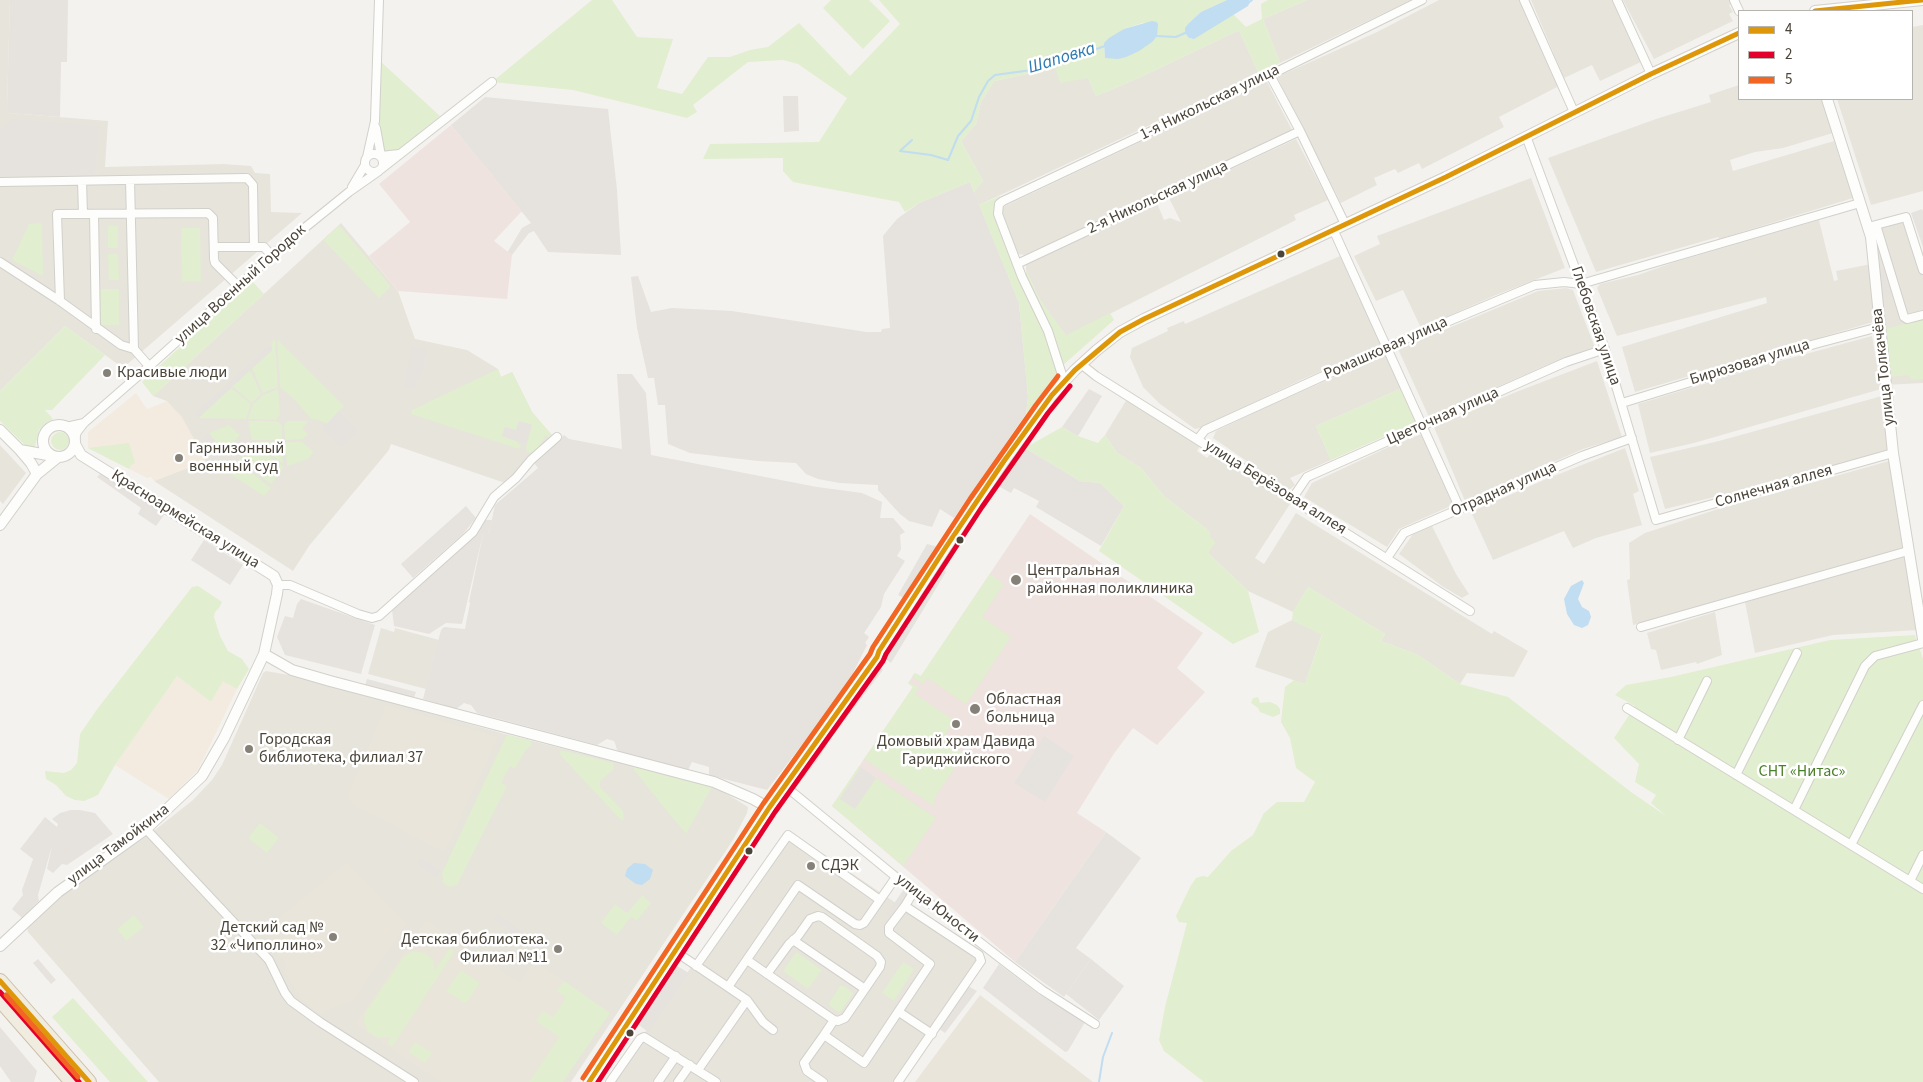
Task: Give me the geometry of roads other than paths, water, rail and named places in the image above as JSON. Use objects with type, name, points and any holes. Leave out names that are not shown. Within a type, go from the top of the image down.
[{"type":"highway","points":[[0,982],[89,1082]]},
{"type":"highway","points":[[0,1000],[72,1082]]},
{"type":"street","points":[[349,192],[365,165],[375,121],[379,0]]},
{"type":"street","name":"1-я Никольская улица","points":[[1016,264],[998,214],[998,206],[1002,201],[1270,75],[1422,0]]},
{"type":"street","points":[[1524,0],[1574,112]]},
{"type":"street","points":[[1617,0],[1651,74]]},
{"type":"street","points":[[1825,10],[1922,0]]},
{"type":"street","points":[[589,1082],[770,808],[877,658],[879,651],[946,547],[1004,461],[1064,381],[1082,364],[1108,341],[1144,319],[1446,177],[1738,32]]},
{"type":"street","points":[[1270,75],[1300,131],[1345,224]]},
{"type":"street","name":"улица Военный Городок","points":[[84,422],[150,366],[272,256],[349,192],[403,153],[492,82]]},
{"type":"street","name":"улица Толкачёва","points":[[1827,100],[1860,203],[1872,226],[1871,237],[1879,328],[1893,454],[1923,641]]},
{"type":"street","points":[[365,165],[370,171],[380,170],[384,162],[381,156],[375,121]]},
{"type":"street","name":"2-я Никольская улица","points":[[1016,264],[1300,131]]},
{"type":"street","name":"Глебовская улица","points":[[1526,136],[1604,349],[1622,403],[1656,520]]},
{"type":"street","points":[[367,157],[374,153],[381,156],[403,153]]},
{"type":"street","points":[[0,182],[247,178],[253,185],[254,247]]},
{"type":"street","points":[[82,180],[83,214]]},
{"type":"street","points":[[130,180],[134,349]]},
{"type":"street","name":"Ромашковая улица","points":[[1198,439],[1205,430],[1387,348],[1535,285],[1564,282],[1581,284],[1860,203]]},
{"type":"street","points":[[60,301],[57,214],[208,213],[213,218],[216,263],[238,286]]},
{"type":"street","points":[[94,214],[96,328]]},
{"type":"street","points":[[1923,270],[1906,217],[1872,226],[1904,317],[1907,320],[1923,315]]},
{"type":"street","points":[[1333,229],[1460,509]]},
{"type":"street","points":[[214,248],[264,247],[272,256]]},
{"type":"street","points":[[0,262],[60,301],[121,345],[134,349],[150,366]]},
{"type":"street","points":[[1016,264],[1048,331],[1064,381]]},
{"type":"street","name":"Бирюзовая улица","points":[[1622,403],[1815,344],[1879,328]]},
{"type":"street","name":"Цветочная улица","points":[[1292,499],[1306,477],[1566,362],[1604,349]]},
{"type":"street","name":"улица Берёзовая аллея","points":[[1082,364],[1096,376],[1470,611]]},
{"type":"street","points":[[52,452],[45,433],[52,427],[84,422]]},
{"type":"street","points":[[75,442],[77,432],[84,422]]},
{"type":"street","points":[[66,426],[73,433],[81,455]]},
{"type":"street","points":[[0,430],[39,471]]},
{"type":"street","points":[[277,589],[290,585],[358,614],[372,618],[378,616],[473,532],[494,497],[557,437]]},
{"type":"street","name":"Отрадная улица","points":[[1387,558],[1404,533],[1582,456],[1632,438]]},
{"type":"street","points":[[0,525],[52,452],[75,442]]},
{"type":"street","points":[[20,450],[32,453],[39,451],[81,455]]},
{"type":"street","name":"Солнечная аллея","points":[[1656,520],[1893,454]]},
{"type":"street","name":"Красноармейская улица","points":[[81,455],[274,576],[277,589]]},
{"type":"street","points":[[1641,627],[1908,550]]},
{"type":"street","name":"улица Тамойкина","points":[[0,946],[58,892],[146,829],[194,786],[206,770],[264,654],[277,589]]},
{"type":"street","points":[[1794,810],[1865,666],[1875,656],[1923,641]]},
{"type":"street","points":[[1736,775],[1797,653]]},
{"type":"street","points":[[264,654],[292,670],[714,782],[753,798],[770,808]]},
{"type":"street","points":[[1678,740],[1707,681]]},
{"type":"street","points":[[1851,845],[1923,705]]},
{"type":"street","points":[[1627,708],[1923,889]]},
{"type":"street","name":"улица Юности","points":[[785,786],[896,877],[1036,985],[1095,1024]]},
{"type":"street","points":[[146,829],[269,960],[285,993],[291,1001],[320,1022],[414,1082]]},
{"type":"street","points":[[696,966],[788,835],[880,900]]},
{"type":"street","points":[[1910,881],[1923,855]]},
{"type":"street","points":[[728,987],[798,885],[855,924],[860,925],[864,923],[896,877]]},
{"type":"street","points":[[824,1035],[864,1062],[930,964],[889,933],[889,927],[914,891]]},
{"type":"street","points":[[898,1082],[981,964],[979,955],[904,906]]},
{"type":"street","points":[[747,960],[767,974],[834,1020],[838,1021],[845,1018],[880,967],[879,959],[818,916],[810,919],[767,974]]},
{"type":"street","points":[[794,940],[865,989]]},
{"type":"street","points":[[676,952],[747,1000],[763,1022],[773,1030]]},
{"type":"street","points":[[698,1070],[747,1000]]},
{"type":"street","points":[[898,1012],[932,1034]]},
{"type":"street","points":[[823,1082],[807,1071],[804,1063],[834,1020]]},
{"type":"street","points":[[610,1082],[642,1038],[646,1038],[716,1082]]},
{"type":"street","points":[[658,1082],[676,1056]]},
{"type":"street","points":[[678,1082],[690,1065]]},
{"type":"water","points":[[1227,0],[1249,0],[1250,2],[1248,6],[1194,39],[1189,38],[1185,33],[1185,28],[1189,23],[1201,12]]},
{"type":"water","points":[[1152,21],[1157,22],[1158,25],[1157,36],[1152,42],[1126,57],[1118,59],[1105,58],[1104,43],[1109,38],[1124,29]]},
{"type":"water","points":[[1582,580],[1584,583],[1578,599],[1582,607],[1589,611],[1591,617],[1588,625],[1582,628],[1574,625],[1567,614],[1564,599],[1571,586]]},
{"type":"water","points":[[634,863],[645,864],[653,870],[650,879],[642,885],[636,884],[625,876],[627,869]]},
{"type":"waterway","name":"Шаповка","points":[[1248,3],[1252,0]]},
{"type":"waterway","name":"Шаповка","points":[[1156,36],[1176,37],[1185,33]]},
{"type":"waterway","name":"Шаповка","points":[[912,140],[900,151],[931,155],[948,160],[958,136],[971,121],[979,97],[988,81],[995,75],[1039,69],[1105,46]]},
{"type":"waterway","points":[[1099,1082],[1103,1057],[1112,1033]]},
{"type":"place","name":"Красивые люди","points":[[107,373]]},
{"type":"place","name":"Гарнизонный военный суд","points":[[179,458]]},
{"type":"place","name":"Центральная районная поликлиника","points":[[1016,580]]},
{"type":"place","name":"Областная больница","points":[[975,709]]},
{"type":"place","name":"Домовый храм Давида Гариджийского","points":[[956,724]]},
{"type":"place","name":"Городская библиотека, филиал 37","points":[[249,749]]},
{"type":"place","name":"СДЭК","points":[[811,866]]},
{"type":"place","name":"Детский сад № 32 «Чиполлино»","points":[[333,937]]},
{"type":"place","name":"Детская библиотека. Филиал №11","points":[[558,949]]},
{"type":"park label","name":"СНТ «Нитас»","points":[[1802,772]]}]
